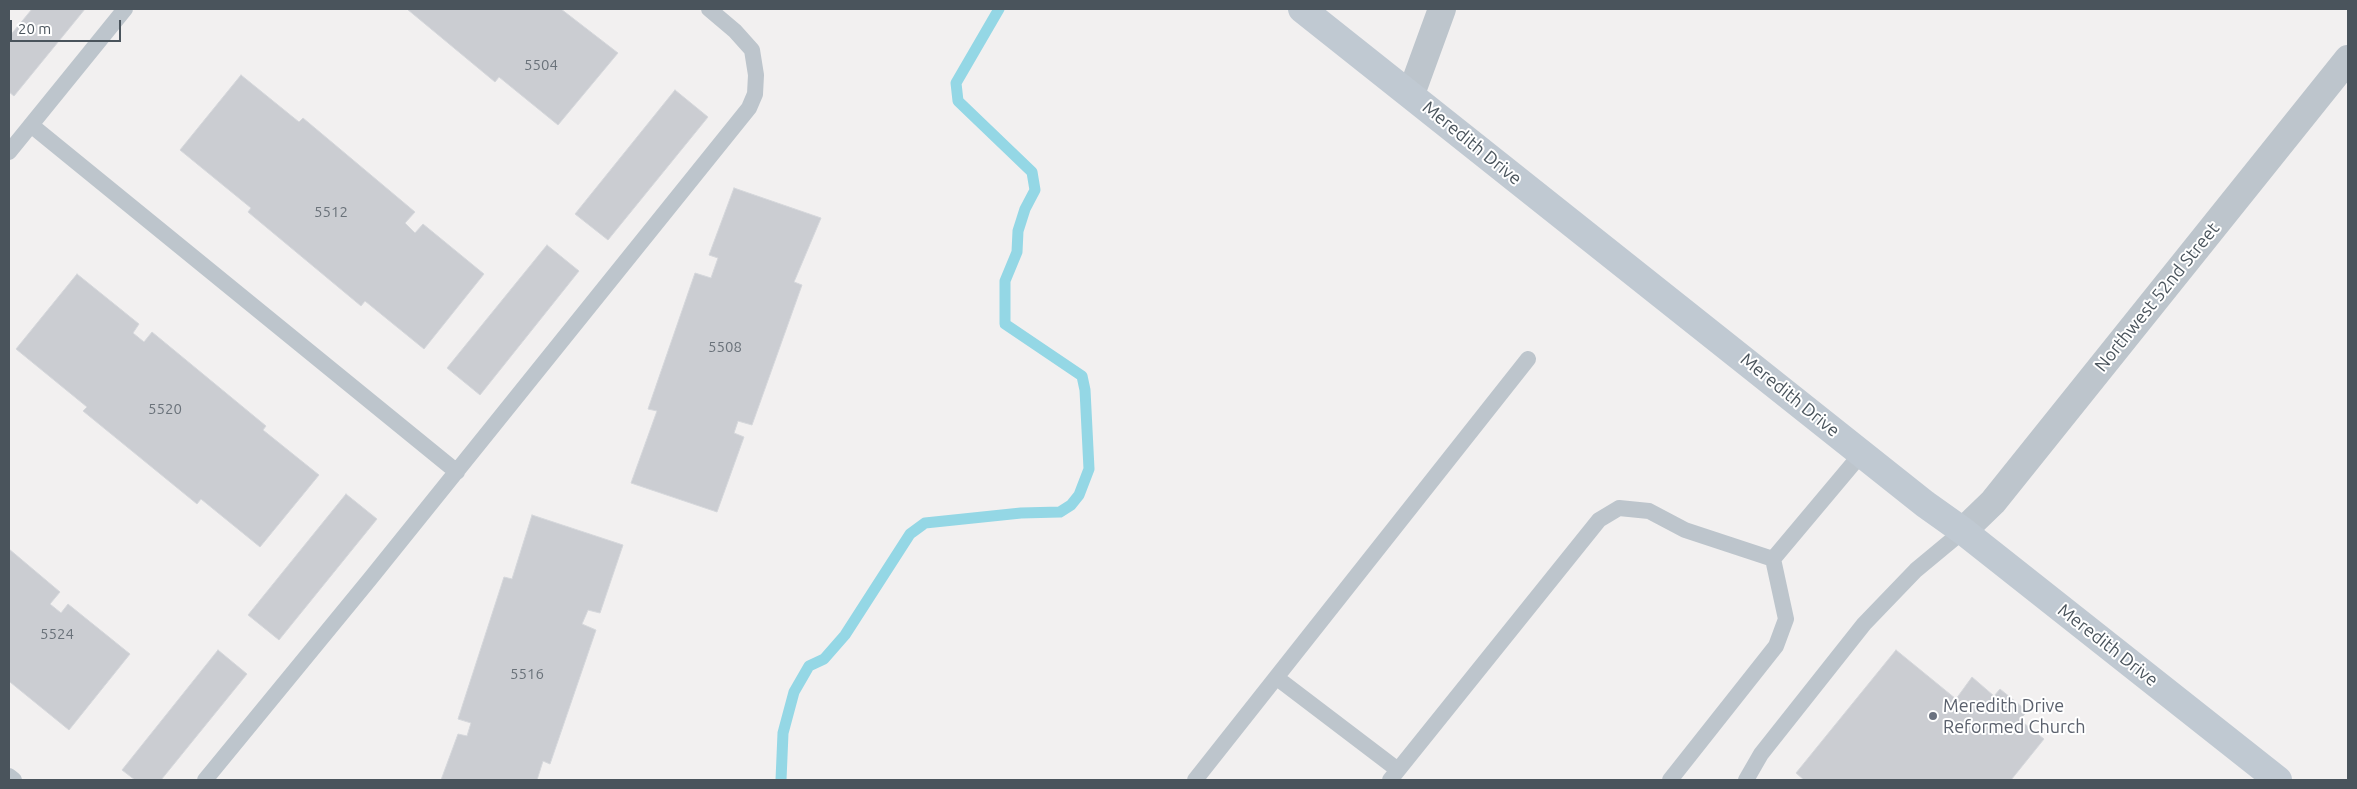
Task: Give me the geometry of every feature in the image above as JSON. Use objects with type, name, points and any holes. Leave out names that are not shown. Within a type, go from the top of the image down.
[{"type":"main road","name":"Meredith Drive","points":[[1302,9],[1925,504],[1963,531],[2278,780]]},
{"type":"street","points":[[1411,94],[1442,9]]},
{"type":"street","name":"Northwest 52nd Street","points":[[1963,531],[1993,502],[2348,59]]},
{"type":"lane","points":[[9,152],[125,9]]},
{"type":"lane","points":[[205,780],[457,472],[749,108],[756,94],[756,74],[752,50],[735,31],[709,9]]},
{"type":"lane","points":[[31,125],[457,472]]},
{"type":"lane","points":[[1195,780],[1528,360]]},
{"type":"lane","points":[[1773,559],[1862,453]]},
{"type":"lane","points":[[1276,678],[1394,775],[1599,520],[1618,508],[1649,511],[1685,530],[1773,559]]},
{"type":"lane","points":[[1746,780],[1761,754],[1864,624],[1916,570],[1963,531]]},
{"type":"lane","points":[[1670,780],[1776,646],[1786,619],[1773,559]]},
{"type":"lane","points":[[9,776],[14,780]]},
{"type":"building","points":[[32,9],[85,9],[14,96],[9,92],[9,37]]},
{"type":"building","points":[[407,9],[561,9],[618,53],[558,125],[499,77],[495,82]]},
{"type":"building","points":[[241,75],[299,122],[303,118],[415,212],[405,223],[415,233],[423,224],[484,274],[424,349],[365,301],[361,306],[248,212],[251,208],[180,150]]},
{"type":"building","points":[[675,90],[708,117],[608,240],[575,214]]},
{"type":"building","points":[[734,188],[821,218],[794,282],[802,285],[752,425],[738,421],[734,433],[744,437],[717,512],[631,483],[657,411],[648,409],[695,273],[711,278],[718,258],[709,255]]},
{"type":"building","points":[[547,245],[579,271],[480,395],[447,368]]},
{"type":"building","points":[[77,274],[139,324],[133,333],[144,342],[152,332],[266,426],[263,430],[319,475],[260,547],[201,499],[197,504],[83,411],[87,407],[16,349]]},
{"type":"building","points":[[346,494],[377,519],[279,640],[248,615]]},
{"type":"building","points":[[532,515],[623,545],[600,613],[588,610],[582,624],[596,630],[550,764],[543,761],[537,780],[441,780],[458,734],[467,736],[471,723],[458,719],[504,577],[512,579]]},
{"type":"building","points":[[9,549],[60,592],[50,604],[61,613],[68,604],[130,654],[69,730],[9,683]]},
{"type":"building","points":[[218,650],[247,674],[161,780],[135,780],[122,770]]},
{"type":"building","name":"Meredith Drive Reformed Church","points":[[1896,650],[1956,699],[1972,677],[1994,696],[2000,689],[2027,711],[2020,720],[2044,739],[2011,780],[1804,780],[1796,773]]},
{"type":"waterway","points":[[781,780],[783,733],[794,692],[809,666],[824,659],[845,635],[910,534],[925,523],[1021,513],[1060,512],[1071,505],[1079,495],[1089,469],[1085,390],[1082,376],[1005,324],[1005,281],[1017,252],[1018,231],[1025,209],[1035,190],[1032,172],[958,101],[956,83],[999,9]]},
{"type":"place","name":"Meredith Drive Reformed Church","points":[[1933,716]]}]
